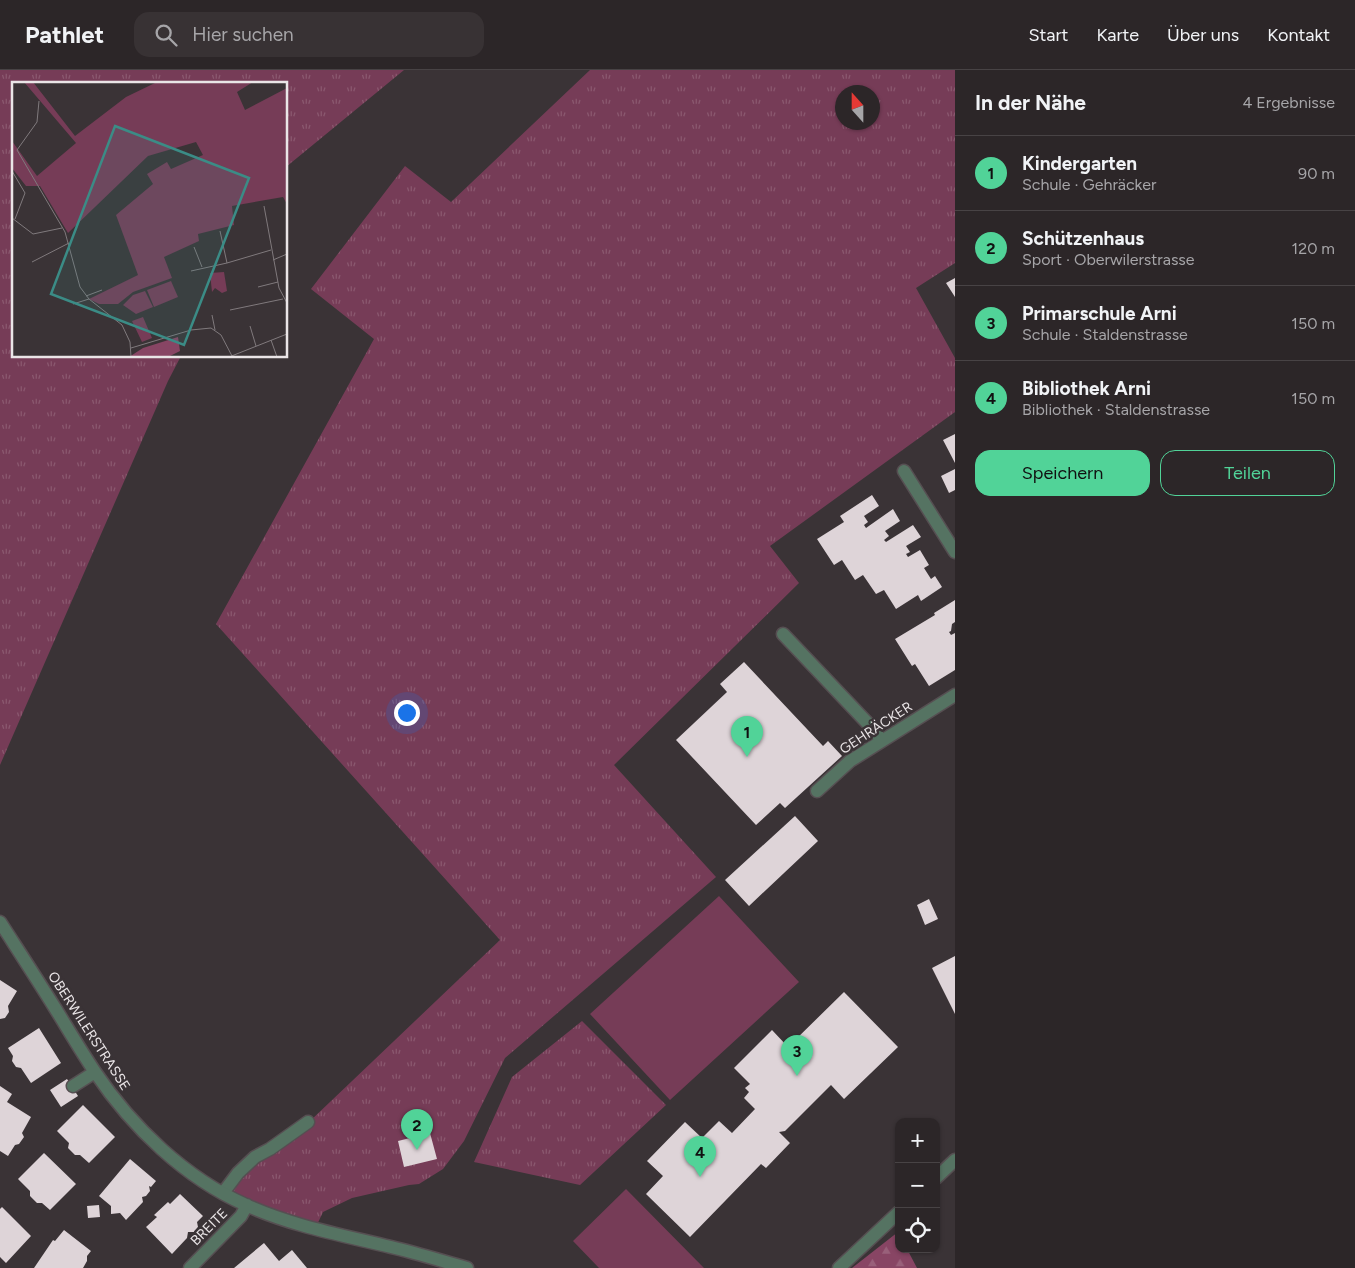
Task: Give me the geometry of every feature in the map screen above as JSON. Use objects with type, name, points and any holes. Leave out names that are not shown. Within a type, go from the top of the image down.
[{"type":"street","points":[[904,471],[955,552]]},
{"type":"street","points":[[783,634],[882,740]]},
{"type":"street","name":"GEHRÄCKER","points":[[817,791],[850,761],[955,695]]},
{"type":"street","name":"OBERWILERSTRASSE","points":[[0,922],[95,1072],[121,1106],[168,1154],[223,1193],[247,1205],[315,1229],[467,1268]]},
{"type":"street","points":[[73,1086],[95,1072]]},
{"type":"street","points":[[223,1193],[238,1173],[255,1157],[270,1149],[308,1122]]},
{"type":"street","points":[[940,1174],[955,1160]]},
{"type":"street","name":"BREITE","points":[[190,1268],[241,1216],[247,1205]]},
{"type":"street","points":[[839,1268],[895,1216]]},
{"type":"green space","points":[[0,70],[404,70],[288,165],[288,82],[12,82],[12,358],[180,358],[168,381],[0,765]]},
{"type":"green space","points":[[590,70],[955,70],[955,263],[916,288],[955,358],[955,412],[770,546],[799,583],[614,765],[716,877],[505,1058],[464,1141],[443,1169],[419,1184],[352,1198],[323,1212],[315,1229],[223,1193],[238,1173],[309,1122],[500,940],[216,624],[374,339],[311,289],[405,166],[451,202]]},
{"type":"green space","points":[[719,896],[799,982],[670,1100],[590,1014]]},
{"type":"green space","points":[[582,1021],[666,1105],[580,1185],[474,1162],[512,1077]]},
{"type":"green space","points":[[626,1189],[704,1268],[599,1268],[573,1241]]},
{"type":"green space","points":[[895,1234],[895,1253],[909,1253],[917,1268],[852,1268]]},
{"type":"building","points":[[955,278],[955,297],[946,283]]},
{"type":"building","points":[[955,434],[955,463],[943,440]]},
{"type":"building","points":[[955,469],[955,490],[949,493],[941,476]]},
{"type":"building","points":[[872,495],[879,506],[864,516],[868,522],[864,525],[866,528],[893,509],[900,521],[885,531],[889,536],[884,540],[886,542],[913,525],[921,537],[906,546],[910,552],[906,554],[908,557],[920,550],[929,565],[924,568],[931,579],[935,576],[942,587],[921,601],[918,595],[896,609],[884,590],[876,594],[863,575],[855,580],[842,560],[834,565],[817,539],[844,522],[840,516]]},
{"type":"building","points":[[955,600],[955,622],[952,624],[951,631],[949,632],[951,635],[955,633],[955,670],[929,686],[915,664],[912,666],[895,639],[935,615],[934,613]]},
{"type":"building","points":[[744,662],[823,746],[828,741],[842,756],[785,808],[780,803],[756,825],[676,740],[727,692],[720,684]]},
{"type":"building","points":[[795,816],[818,841],[749,906],[725,880]]},
{"type":"building","points":[[929,899],[938,919],[925,925],[917,905]]},
{"type":"building","points":[[955,956],[955,1014],[932,968]]},
{"type":"building","points":[[0,980],[17,991],[8,1006],[9,1012],[5,1018],[0,1019]]},
{"type":"building","points":[[844,992],[898,1047],[844,1099],[831,1085],[785,1131],[779,1132],[790,1143],[766,1168],[761,1164],[690,1237],[646,1194],[663,1176],[647,1161],[685,1122],[702,1138],[719,1121],[732,1133],[755,1109],[744,1098],[749,1092],[745,1088],[750,1084],[734,1068],[772,1030],[788,1047]]},
{"type":"building","points":[[39,1028],[61,1063],[31,1083],[21,1068],[16,1067],[12,1061],[13,1056],[8,1048]]},
{"type":"building","points":[[67,1079],[78,1096],[61,1107],[50,1090]]},
{"type":"building","points":[[0,1086],[12,1094],[7,1102],[31,1117],[22,1133],[24,1137],[19,1144],[15,1145],[8,1156],[0,1151]]},
{"type":"building","points":[[83,1105],[115,1137],[89,1163],[80,1155],[75,1155],[68,1148],[69,1143],[57,1131]]},
{"type":"building","points":[[430,1133],[437,1159],[404,1167],[398,1141]]},
{"type":"building","points":[[44,1153],[76,1184],[50,1210],[42,1203],[37,1203],[30,1196],[30,1191],[18,1179]]},
{"type":"building","points":[[130,1159],[156,1181],[151,1187],[149,1186],[150,1191],[146,1196],[142,1197],[143,1202],[126,1220],[120,1213],[111,1214],[111,1206],[99,1196]]},
{"type":"building","points":[[180,1194],[203,1216],[197,1222],[198,1227],[194,1232],[188,1232],[187,1238],[172,1254],[146,1227],[157,1217],[154,1215]]},
{"type":"building","points":[[99,1205],[100,1217],[88,1218],[87,1206]]},
{"type":"building","points":[[2,1207],[31,1236],[6,1263],[0,1257],[0,1209]]},
{"type":"building","points":[[64,1230],[91,1251],[83,1268],[34,1268],[53,1240],[55,1241]]},
{"type":"building","points":[[264,1243],[279,1261],[292,1250],[307,1268],[234,1268]]},
{"type":"place","name":"Kindergarten","points":[[747,757]]},
{"type":"place","name":"Primarschule Arni","points":[[797,1076]]},
{"type":"place","name":"Schützenhaus","points":[[417,1150]]},
{"type":"place","name":"Bibliothek Arni","points":[[700,1177]]}]
